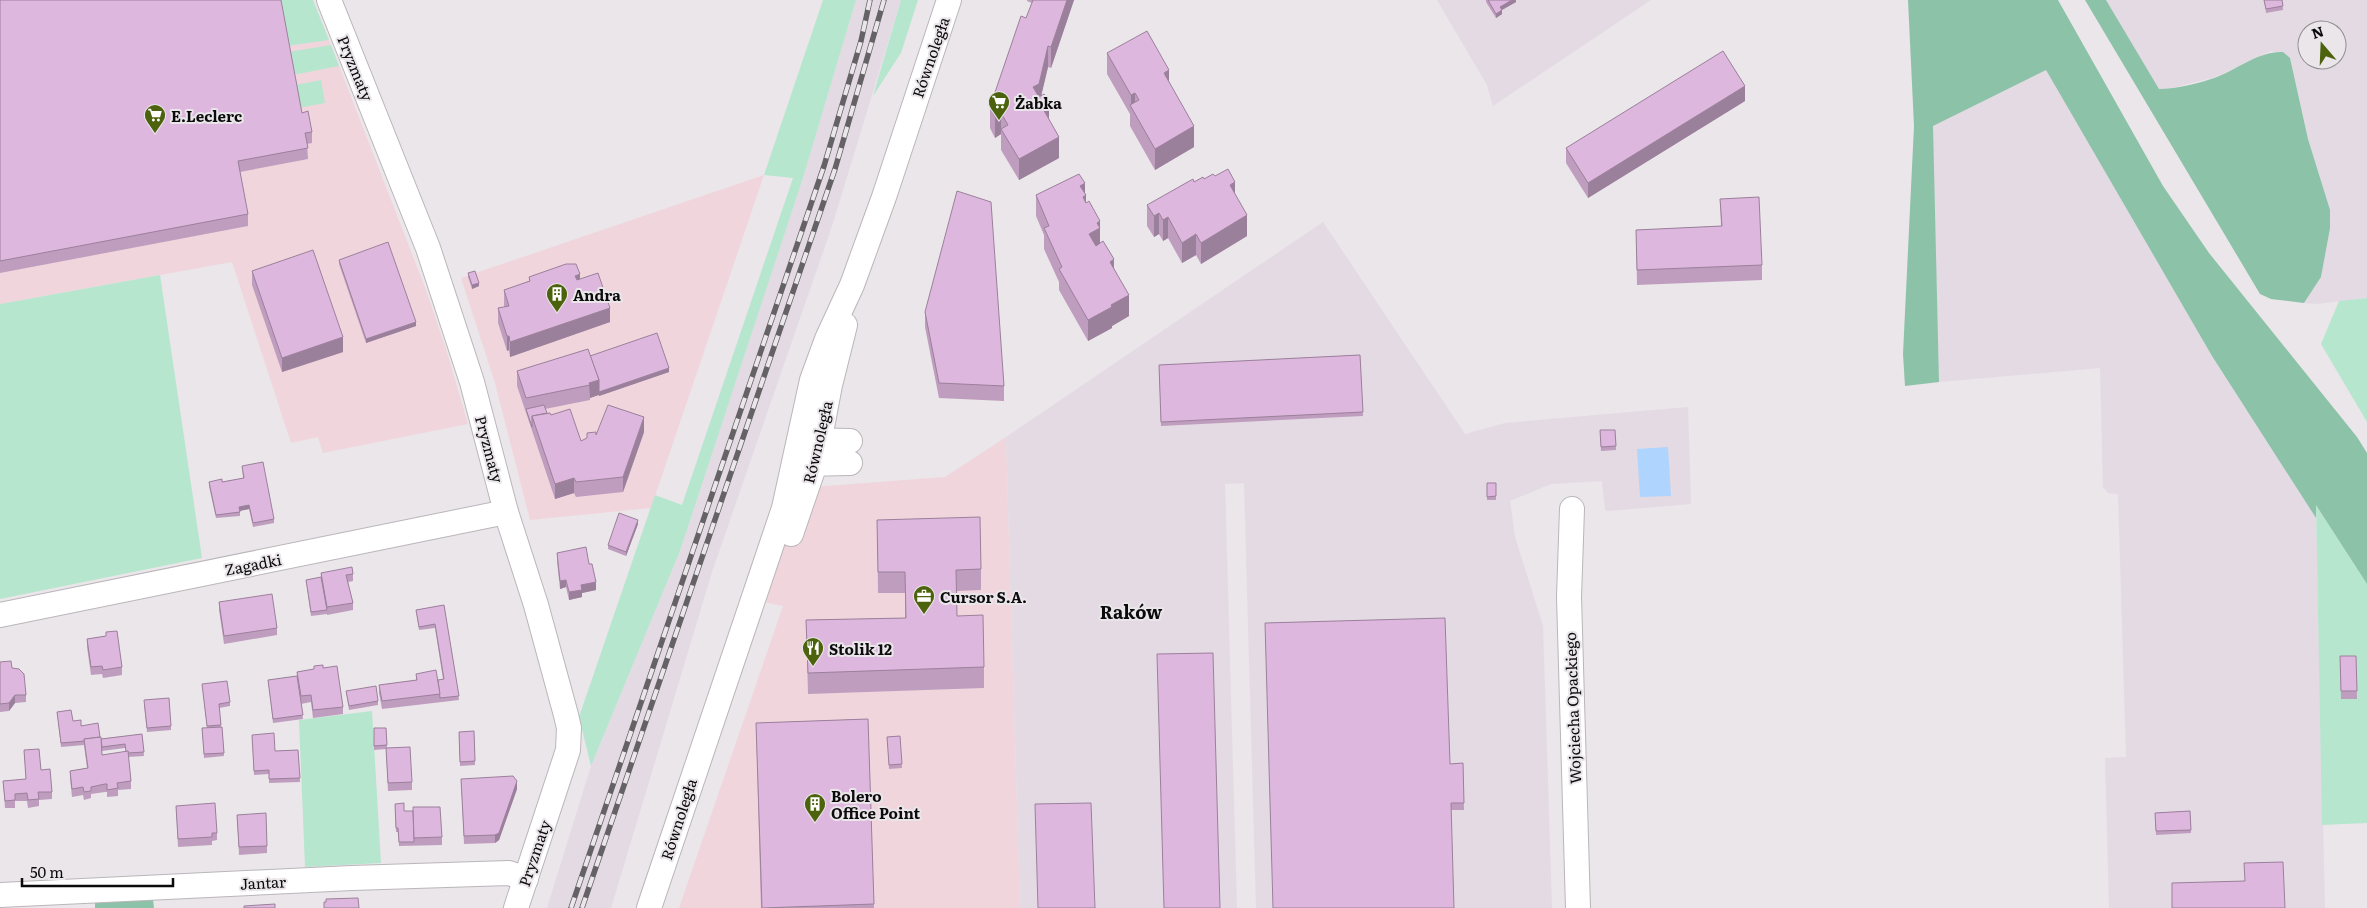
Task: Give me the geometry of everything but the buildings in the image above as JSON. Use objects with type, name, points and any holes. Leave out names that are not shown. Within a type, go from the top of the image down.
[{"type":"street","name":"Pryzmaty","points":[[329,0],[428,248],[472,382],[506,512],[560,687],[569,728],[568,750],[516,908]]},
{"type":"street","name":"Równoległa","points":[[649,908],[784,508],[805,464],[809,440],[812,380],[827,339],[852,285],[884,197],[949,0]]},
{"type":"street","points":[[805,464],[850,452],[809,440]]},
{"type":"street","name":"Wojciecha Opackiego","points":[[1572,509],[1569,597],[1578,908]]},
{"type":"street","name":"Zagadki","points":[[0,615],[506,512]]},
{"type":"street","name":"Jantar","points":[[0,895],[352,878],[509,873],[526,879]]},
{"type":"shaded area","points":[[0,0],[329,40],[426,290],[468,424],[323,453],[318,437],[291,443],[232,262],[0,304]]},
{"type":"shaded area","points":[[856,0],[901,0],[832,226],[712,572],[611,908],[547,908],[591,766],[680,551],[803,178]]},
{"type":"shaded area","points":[[1437,0],[1651,0],[1493,106],[1487,85]]},
{"type":"shaded area","points":[[2106,0],[2367,0],[2367,298],[2317,304],[2304,303],[2321,277],[2324,255],[2320,177],[2308,139],[2290,58],[2271,51],[2216,77],[2168,89],[2159,89]]},
{"type":"shaded area","points":[[2046,70],[2212,356],[2316,518],[2325,908],[2109,908],[2105,758],[2126,757],[2118,494],[2108,493],[2103,487],[2100,368],[1939,382],[1932,126]]},
{"type":"shaded area","points":[[764,175],[651,508],[530,520],[495,383],[461,278]]},
{"type":"shaded area","points":[[1323,222],[1465,434],[1505,423],[1688,407],[1691,504],[1608,511],[1605,510],[1602,481],[1551,484],[1510,501],[1515,537],[1543,626],[1552,908],[1256,908],[1244,483],[1225,484],[1237,908],[1020,908],[1006,437]]},
{"type":"shaded area","points":[[1006,437],[1020,908],[679,908],[783,606],[758,601],[799,488],[945,477]]},
{"type":"green space","points":[[279,0],[313,0],[329,40],[287,46]]},
{"type":"green space","points":[[823,0],[856,0],[803,178],[680,551],[591,766],[579,717],[655,495],[682,505],[793,178],[764,175]]},
{"type":"green space","points":[[901,0],[918,0],[901,53],[873,96]]},
{"type":"green space","points":[[1908,0],[2058,0],[2163,186],[2209,253],[2357,437],[2367,453],[2367,584],[2316,505],[2316,518],[2212,356],[2046,70],[1933,126],[1939,382],[1905,386],[1903,354],[1914,126]]},
{"type":"green space","points":[[2085,0],[2106,0],[2159,89],[2181,87],[2217,77],[2274,52],[2283,52],[2290,58],[2308,139],[2330,210],[2330,228],[2321,277],[2304,303],[2271,299],[2260,294]]},
{"type":"green space","points":[[331,45],[339,66],[293,75],[288,52]]},
{"type":"green space","points":[[321,80],[325,103],[299,108],[295,85]]},
{"type":"green space","points":[[160,275],[202,558],[0,599],[0,304]]},
{"type":"green space","points":[[2367,298],[2367,422],[2321,344],[2339,301]]},
{"type":"green space","points":[[2316,505],[2367,584],[2367,823],[2322,825]]},
{"type":"green space","points":[[372,711],[381,863],[305,867],[299,720]]},
{"type":"green space","points":[[153,900],[154,908],[95,908],[95,903]]},
{"type":"water","points":[[1668,447],[1671,496],[1640,497],[1637,449]]},
{"type":"railway","points":[[571,908],[824,166],[861,41],[870,0]]},
{"type":"railway","points":[[582,908],[835,169],[884,0]]},
{"type":"place","name":"Żabka","points":[[999,121]]},
{"type":"place","name":"E.Leclerc","points":[[155,134]]},
{"type":"place","name":"Andra","points":[[557,313]]},
{"type":"place","name":"Cursor S.A.","points":[[924,615]]},
{"type":"place","name":"Stolik 12","points":[[813,667]]},
{"type":"place","name":"Bolero Office Point","points":[[815,823]]},
{"type":"district","name":"Raków","points":[[1131,611]]}]
